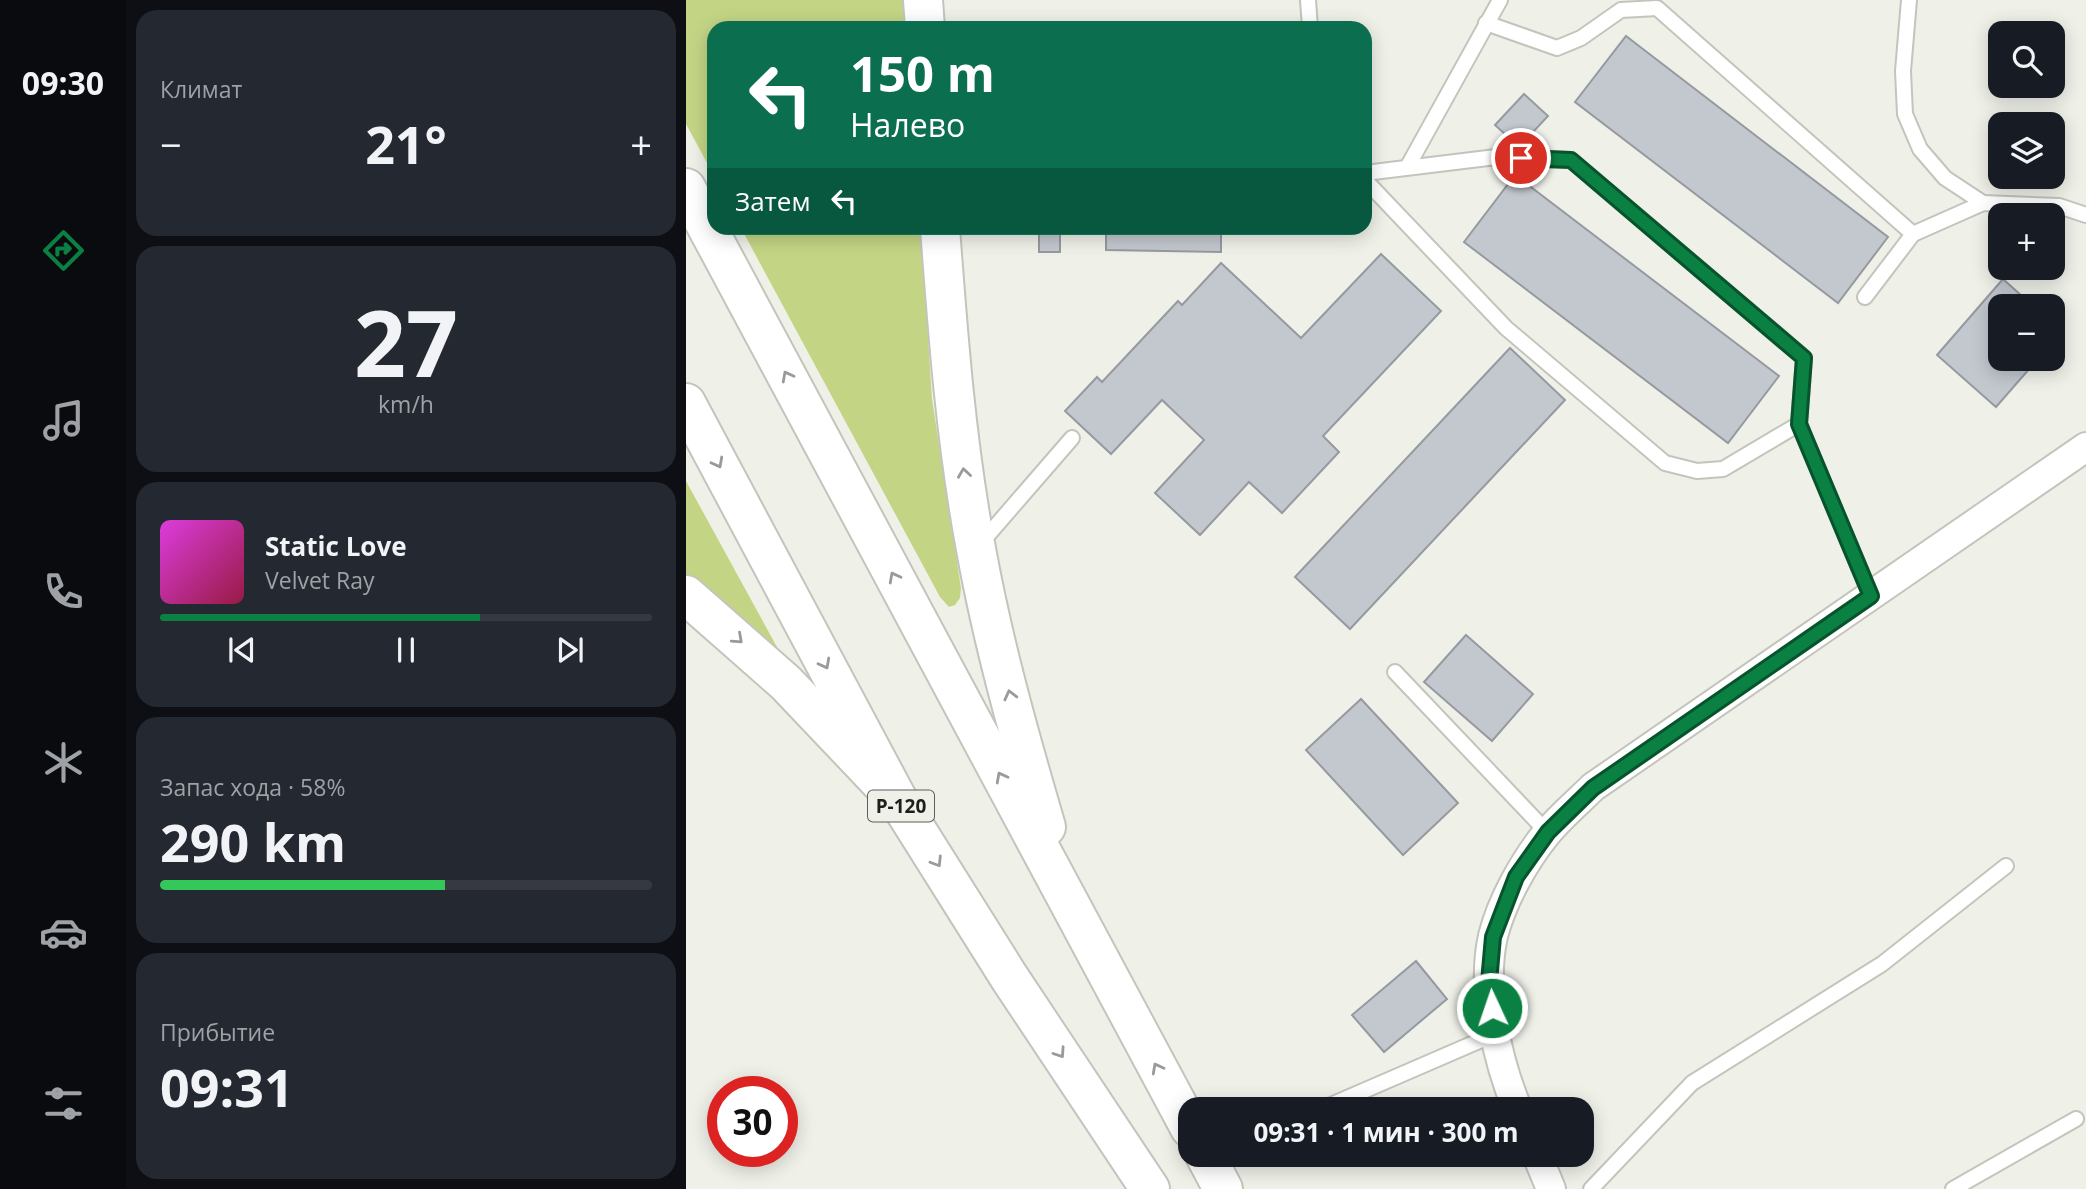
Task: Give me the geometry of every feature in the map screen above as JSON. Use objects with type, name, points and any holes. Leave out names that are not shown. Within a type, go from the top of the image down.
[{"type":"main road","points":[[923,0],[924,21]]},
{"type":"main road","points":[[686,188],[707,227]]},
{"type":"main road","points":[[711,235],[1178,1106]]},
{"type":"main road","points":[[941,235],[949,346],[976,550],[1022,745],[1068,902]]},
{"type":"main road","name":"Р-120","points":[[686,403],[899,802],[1009,976],[1150,1189]]},
{"type":"main road","points":[[686,595],[786,683],[899,802]]},
{"type":"main road","points":[[1211,1167],[1223,1189]]},
{"type":"street","points":[[1513,1097],[1495,1034],[1489,982],[1493,937],[1516,877],[1548,832],[1593,788],[2086,447]]},
{"type":"street","points":[[1542,1167],[1551,1189]]},
{"type":"lane","points":[[1308,0],[1310,21]]},
{"type":"lane","points":[[1408,166],[1500,0]]},
{"type":"lane","points":[[1909,0],[1903,71],[1905,114],[1920,149],[1945,178],[1983,203]]},
{"type":"lane","points":[[1486,23],[1556,48],[1581,38],[1620,10],[1657,8],[1913,234]]},
{"type":"lane","points":[[1372,172],[1496,157],[1571,160],[1804,358],[1799,424],[1871,596]]},
{"type":"lane","points":[[1372,187],[1506,328],[1665,463],[1697,471],[1723,469],[1799,424]]},
{"type":"lane","points":[[1865,297],[1913,234],[1983,203],[2059,206],[2086,215]]},
{"type":"lane","points":[[976,550],[1072,438]]},
{"type":"lane","points":[[1395,672],[1548,832]]},
{"type":"lane","points":[[1591,1189],[1692,1083],[1882,964],[2006,866]]},
{"type":"lane","points":[[1349,1097],[1495,1034]]},
{"type":"lane","points":[[1953,1189],[2076,1119]]},
{"type":"green space","points":[[686,0],[907,0],[908,21],[707,21],[707,163],[686,124]]},
{"type":"green space","points":[[745,235],[921,235],[932,399],[961,588],[960,598],[955,605],[949,607],[940,597]]},
{"type":"green space","points":[[686,481],[783,658],[686,580]]},
{"type":"building","points":[[1626,36],[1888,237],[1838,303],[1575,102]]},
{"type":"building","points":[[1524,94],[1548,116],[1519,147],[1495,125]]},
{"type":"building","points":[[1515,175],[1779,376],[1728,443],[1464,242]]},
{"type":"building","points":[[1039,235],[1060,235],[1060,252],[1039,252]]},
{"type":"building","points":[[1106,235],[1221,235],[1221,252],[1106,250]]},
{"type":"building","points":[[1381,254],[1441,311],[1323,436],[1339,452],[1282,513],[1249,482],[1200,535],[1155,493],[1204,440],[1162,400],[1111,454],[1065,411],[1097,377],[1102,382],[1178,301],[1182,305],[1221,263],[1301,338]]},
{"type":"building","points":[[2004,280],[2020,294],[1990,294]]},
{"type":"building","points":[[1988,296],[1988,371],[2028,371],[1996,407],[1937,355]]},
{"type":"building","points":[[1510,348],[1565,400],[1350,629],[1295,577]]},
{"type":"building","points":[[1466,635],[1533,694],[1492,741],[1424,682]]},
{"type":"building","points":[[1361,699],[1458,803],[1403,855],[1306,750]]},
{"type":"building","points":[[1416,961],[1447,999],[1384,1052],[1352,1015]]},
{"type":"route","points":[[1492,1008],[1489,982],[1493,937],[1516,877],[1548,832],[1593,788],[1871,596],[1799,424],[1804,358],[1571,160],[1521,158]]}]
